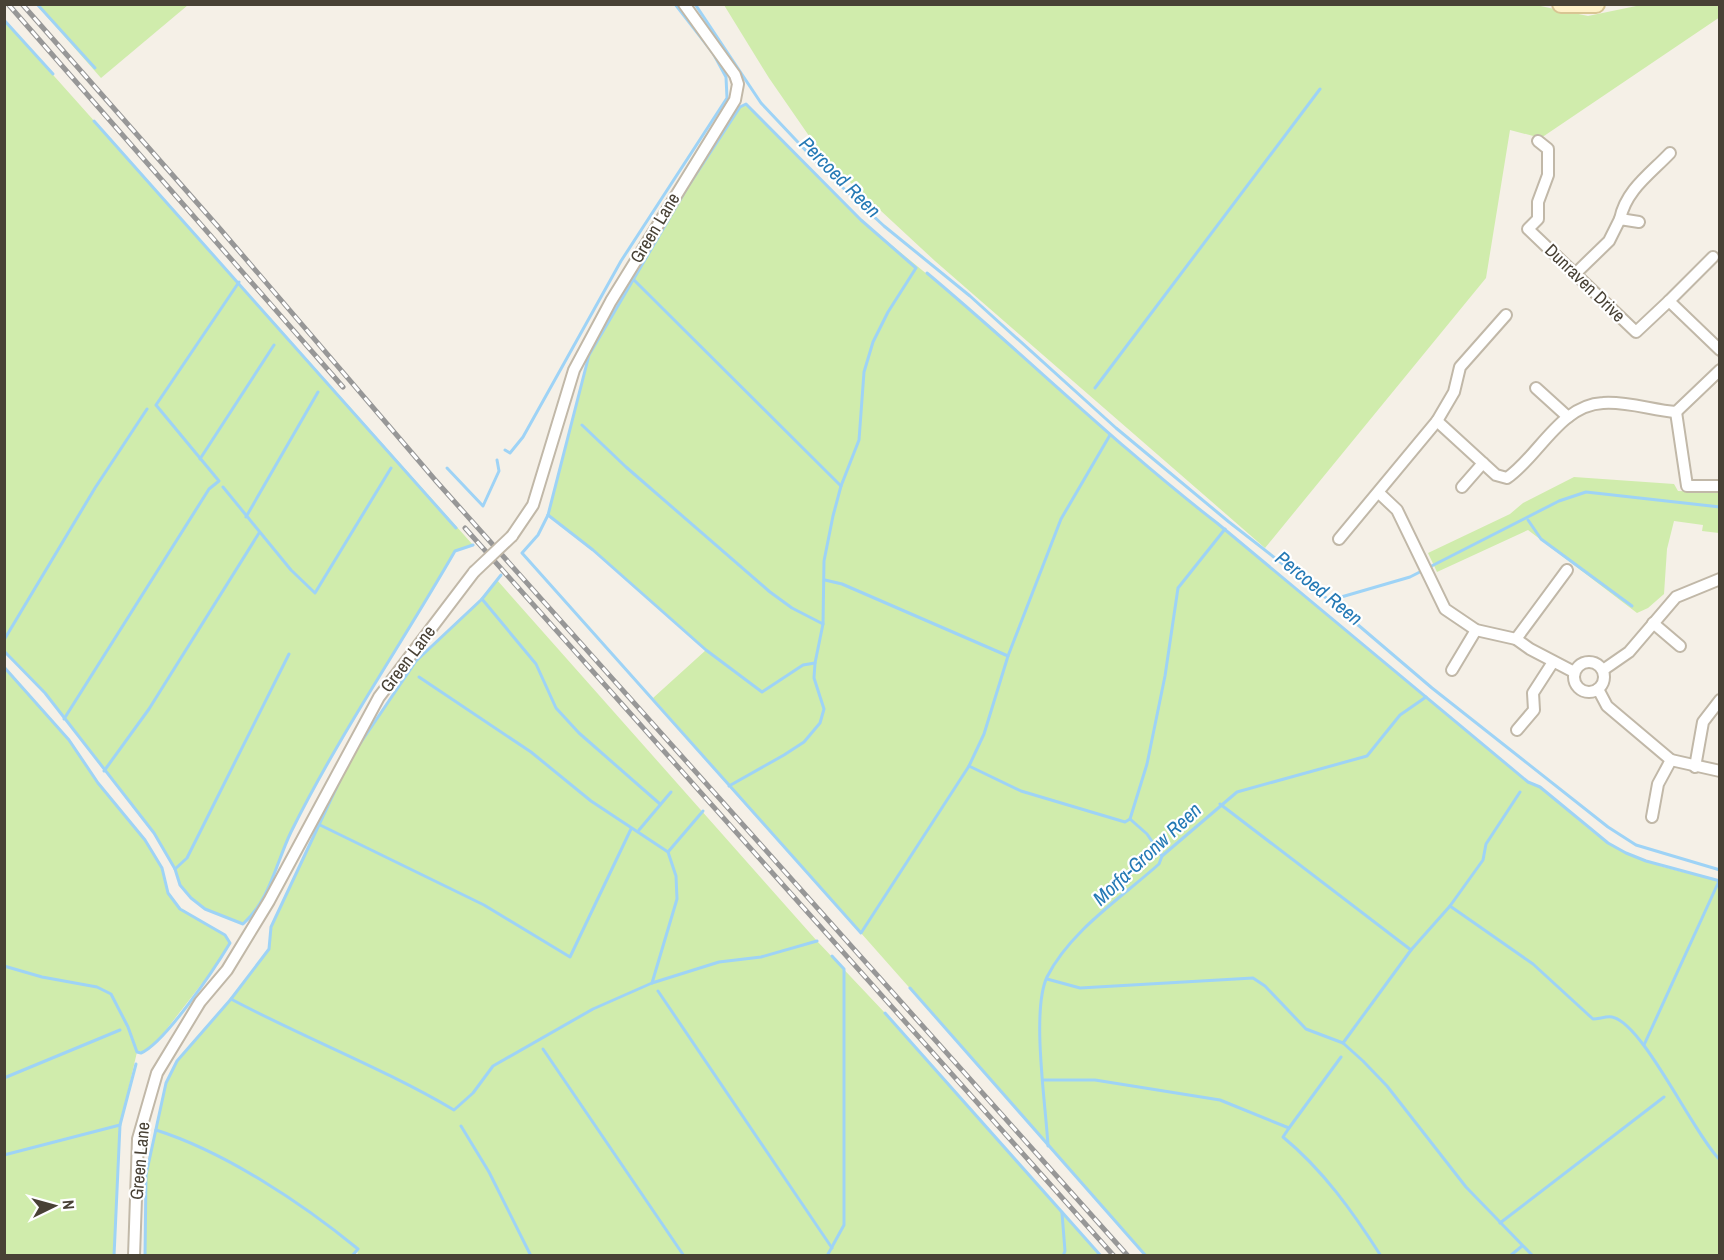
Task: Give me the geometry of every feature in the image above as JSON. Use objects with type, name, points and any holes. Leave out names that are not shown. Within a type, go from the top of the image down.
[{"type":"street","name":"Green Lane","points":[[134,1256],[138,1139],[157,1073],[200,1002],[227,970],[269,902],[379,697],[474,572],[512,536],[533,505],[574,370],[610,302],[735,100],[738,84],[727,62],[684,4]]},
{"type":"street","points":[[1561,4],[1596,4]]},
{"type":"street","name":"Dunraven Drive","points":[[1538,141],[1548,149],[1548,176],[1538,202],[1538,219],[1528,229],[1636,332],[1669,301]]},
{"type":"street","points":[[1575,273],[1609,241],[1620,219],[1623,204],[1633,189],[1670,153]]},
{"type":"street","points":[[1620,219],[1639,222]]},
{"type":"street","points":[[1713,257],[1669,301],[1719,350]]},
{"type":"street","points":[[1339,539],[1437,421],[1454,392],[1460,367],[1506,315]]},
{"type":"street","points":[[1676,412],[1719,370]]},
{"type":"street","points":[[1536,388],[1568,417]]},
{"type":"street","points":[[1437,421],[1496,475],[1507,478],[1517,471],[1568,417],[1589,404],[1606,402],[1676,412]]},
{"type":"street","points":[[1676,412],[1687,486],[1719,486]]},
{"type":"street","points":[[1462,487],[1483,463]]},
{"type":"street","points":[[1378,493],[1397,510],[1445,609],[1476,630],[1516,639],[1574,672]]},
{"type":"street","points":[[1516,639],[1568,570]]},
{"type":"street","points":[[1603,670],[1629,652],[1676,597],[1719,579]]},
{"type":"street","points":[[1653,623],[1680,646]]},
{"type":"street","points":[[1452,670],[1476,630]]},
{"type":"street","points":[[1517,730],[1534,710],[1533,693],[1553,662]]},
{"type":"street","points":[[1588,662],[1599,665],[1603,670],[1604,679],[1598,688],[1591,692],[1582,690],[1574,681],[1574,672],[1579,665],[1588,662]]},
{"type":"street","points":[[1598,688],[1607,706],[1671,760],[1719,771]]},
{"type":"street","points":[[1695,766],[1703,722],[1719,700]]},
{"type":"street","points":[[1652,817],[1658,784],[1671,760]]},
{"type":"green space","points":[[1531,4],[1588,16],[1641,5],[1719,4],[1720,17],[1541,138],[1510,130],[1486,278],[1265,548],[935,261],[825,159],[769,78],[724,5]]},
{"type":"green space","points":[[37,5],[188,5],[101,78]]},
{"type":"green space","points":[[4,20],[473,545],[455,551],[329,760],[291,832],[266,893],[243,924],[205,909],[191,898],[180,885],[175,869],[154,833],[45,693],[5,651]]},
{"type":"green space","points":[[746,104],[861,220],[995,330],[1110,435],[1528,782],[1540,787],[1591,831],[1621,851],[1663,867],[1719,881],[1719,1255],[1146,1255],[653,698],[706,650],[593,550],[548,515],[589,355],[687,188],[740,107]]},
{"type":"green space","points":[[1574,477],[1674,484],[1678,491],[1719,492],[1719,533],[1702,531],[1703,525],[1674,521],[1667,549],[1664,594],[1648,608],[1637,613],[1528,530],[1437,572],[1428,553],[1510,514],[1523,503]]},
{"type":"green space","points":[[497,580],[817,941],[885,1013],[1101,1255],[358,1256],[357,1250],[352,1256],[145,1256],[146,1175],[166,1083],[177,1061],[231,999],[269,949],[271,927],[318,824],[356,749],[416,661],[482,599]]},
{"type":"green space","points":[[5,667],[69,740],[98,783],[145,840],[162,868],[168,893],[180,908],[225,935],[230,943],[217,964],[159,1039],[148,1050],[137,1052],[120,1125],[114,1255],[5,1255]]},
{"type":"waterway","points":[[37,4],[95,68]]},
{"type":"waterway","points":[[505,450],[510,453],[523,437],[621,261],[727,98],[726,77],[713,53],[675,4]]},
{"type":"waterway","points":[[695,4],[761,103],[827,173],[884,226],[970,296],[1116,428],[1229,522],[1330,601],[1432,688],[1608,827],[1636,845],[1720,870]]},
{"type":"waterway","points":[[4,20],[53,74]]},
{"type":"waterway","points":[[1095,388],[1320,89]]},
{"type":"waterway","points":[[729,786],[784,755],[804,742],[820,723],[824,709],[814,678],[823,624],[824,561],[833,516],[841,486],[859,440],[864,372],[873,342],[888,312],[916,268],[861,220],[746,104],[740,107],[687,188],[589,355],[548,515],[538,535],[522,553],[861,933],[969,766],[984,734],[1008,656],[1061,519],[1110,435]]},
{"type":"waterway","points":[[94,121],[456,528]]},
{"type":"waterway","name":"Percoed Reen","points":[[927,273],[1143,463],[1528,782],[1540,787],[1608,843],[1626,853],[1646,861],[1720,881]]},
{"type":"waterway","points":[[633,279],[841,486]]},
{"type":"waterway","points":[[64,719],[209,489],[219,481],[156,405],[239,282]]},
{"type":"waterway","points":[[200,459],[274,345]]},
{"type":"waterway","points":[[246,517],[318,392]]},
{"type":"waterway","points":[[4,640],[95,488],[147,409]]},
{"type":"waterway","points":[[582,425],[626,467],[770,592],[792,608],[823,624]]},
{"type":"waterway","points":[[447,468],[483,506],[499,471],[497,460]]},
{"type":"waterway","points":[[223,487],[291,570],[315,593],[391,468]]},
{"type":"waterway","points":[[1331,600],[1410,577],[1559,501],[1586,492],[1720,507]]},
{"type":"waterway","points":[[548,515],[593,550],[706,650],[762,692],[803,665],[815,663]]},
{"type":"waterway","points":[[1528,520],[1541,539],[1632,606]]},
{"type":"waterway","points":[[969,766],[1021,791],[1125,822],[1130,819],[1147,764],[1165,676],[1178,588],[1225,529]]},
{"type":"waterway","points":[[104,771],[149,709],[259,533]]},
{"type":"waterway","points":[[4,651],[45,693],[154,833],[175,869],[180,885],[191,898],[205,909],[243,924],[266,893],[291,832],[329,760],[455,551],[473,545]]},
{"type":"waterway","points":[[359,745],[416,661],[482,599],[501,575]]},
{"type":"waterway","points":[[825,580],[842,584],[1008,656]]},
{"type":"waterway","points":[[482,599],[536,664],[556,708],[579,733],[660,804]]},
{"type":"waterway","points":[[175,869],[187,858],[289,654]]},
{"type":"waterway","points":[[4,667],[69,740],[98,783],[145,840],[162,868],[168,893],[180,909],[225,935],[230,943],[176,1020],[163,1035],[141,1053],[137,1052],[128,1027],[111,994],[97,987],[42,977],[4,966]]},
{"type":"waterway","points":[[419,677],[531,752],[591,801],[668,852],[676,876],[677,899],[652,983]]},
{"type":"waterway","name":"Morfa-Gronw Reen","points":[[1048,1146],[1040,1035],[1042,992],[1047,977],[1069,945],[1097,916],[1159,864],[1162,856],[1237,792],[1367,756],[1400,715],[1426,697]]},
{"type":"waterway","points":[[145,1256],[146,1175],[166,1083],[177,1061],[231,999],[269,949],[271,927],[340,780]]},
{"type":"waterway","points":[[639,830],[671,792]]},
{"type":"waterway","points":[[1343,1043],[1411,950],[1450,906],[1483,860],[1486,844],[1520,792]]},
{"type":"waterway","points":[[1220,804],[1411,950]]},
{"type":"waterway","points":[[668,852],[703,811]]},
{"type":"waterway","points":[[1130,819],[1147,834],[1162,856]]},
{"type":"waterway","points":[[318,824],[484,905],[570,957],[631,829]]},
{"type":"waterway","points":[[1644,1045],[1719,881]]},
{"type":"waterway","points":[[1450,906],[1533,964],[1593,1019],[1612,1017],[1624,1024],[1653,1058],[1696,1127],[1720,1160]]},
{"type":"waterway","points":[[231,999],[399,1080],[454,1110],[473,1093],[493,1066],[593,1009],[652,983],[719,962],[761,957],[817,941]]},
{"type":"waterway","points":[[827,1256],[844,1225],[844,969],[832,956]]},
{"type":"waterway","points":[[1047,979],[1080,988],[1253,978],[1265,986],[1306,1029],[1343,1043],[1363,1061],[1387,1086],[1466,1187],[1533,1256]]},
{"type":"waterway","points":[[910,988],[1146,1256]]},
{"type":"waterway","points":[[658,991],[832,1248]]},
{"type":"waterway","points":[[885,1013],[1101,1256]]},
{"type":"waterway","points":[[4,1078],[120,1030]]},
{"type":"waterway","points":[[543,1049],[684,1256]]},
{"type":"waterway","points":[[1044,1080],[1095,1080],[1220,1100],[1289,1128],[1341,1057]]},
{"type":"waterway","points":[[114,1256],[120,1125],[136,1064]]},
{"type":"waterway","points":[[1500,1223],[1664,1097]]},
{"type":"waterway","points":[[4,1155],[120,1125]]},
{"type":"waterway","points":[[461,1126],[489,1172],[531,1256]]},
{"type":"waterway","points":[[1289,1128],[1283,1137],[1337,1192],[1381,1256]]},
{"type":"waterway","points":[[156,1130],[209,1151],[288,1197],[358,1249],[352,1256]]},
{"type":"waterway","points":[[1062,1213],[1065,1251],[1063,1256]]},
{"type":"waterway","points":[[1510,1256],[1522,1246]]},
{"type":"railway","points":[[8,4],[343,387]]},
{"type":"railway","points":[[22,4],[221,230],[436,481],[1128,1256]]},
{"type":"railway","points":[[465,528],[1114,1256]]}]
